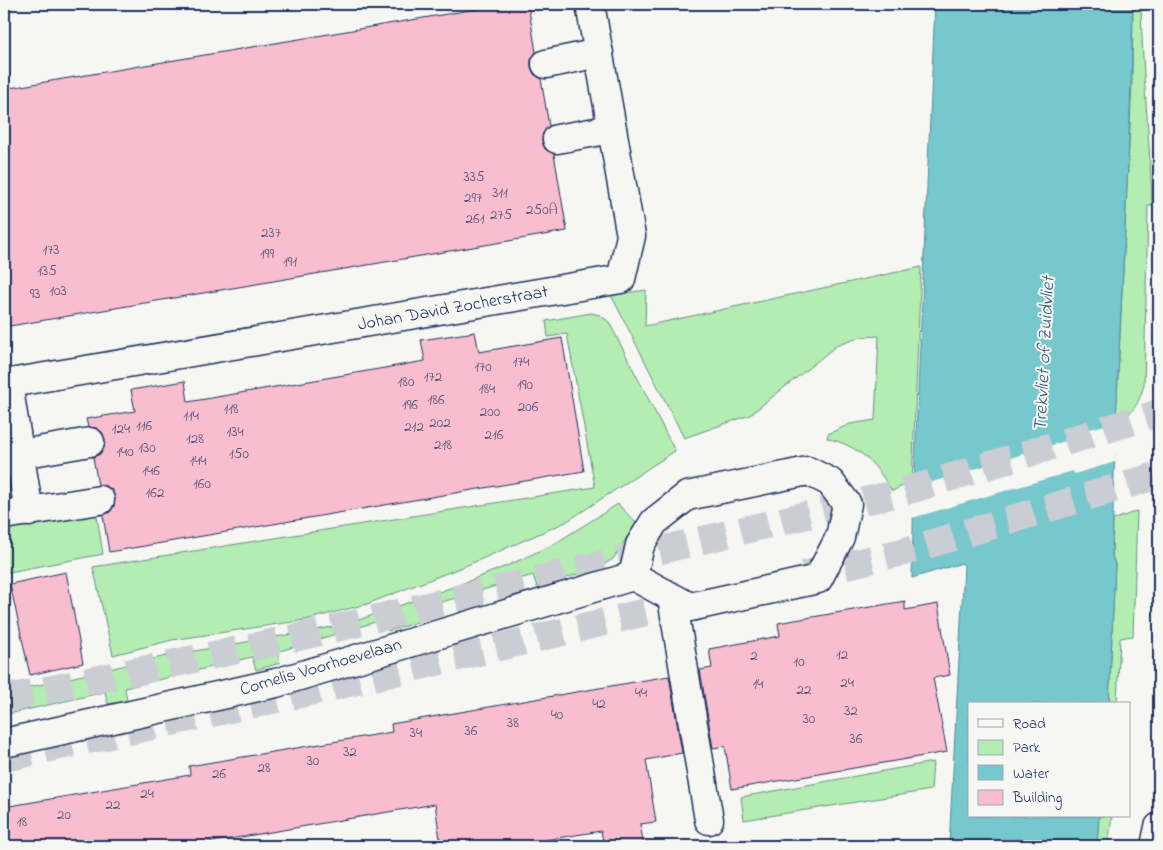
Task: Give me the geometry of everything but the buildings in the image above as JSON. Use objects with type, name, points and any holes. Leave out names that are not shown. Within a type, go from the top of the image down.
[{"type":"street","name":"Johan David Zocherstraat","points":[[16,513],[6,384],[621,279],[631,236],[590,4]]},
{"type":"street","points":[[546,64],[599,52]]},
{"type":"street","points":[[557,139],[612,129]]},
{"type":"street","points":[[12,455],[90,442]]},
{"type":"street","points":[[808,470],[830,482],[846,504],[840,538],[818,579],[690,607],[633,576],[640,544],[654,522],[687,496],[808,470]]},
{"type":"street","points":[[16,513],[100,500]]},
{"type":"street","name":"Cornelis Voorhoevelaan","points":[[4,743],[276,683],[633,576]]},
{"type":"street","points":[[672,598],[708,744],[709,820]]},
{"type":"street","points":[[1155,846],[1159,827]]},
{"type":"green space","points":[[1133,4],[1141,4],[1152,206],[1148,206],[1144,385],[1138,402],[1132,411],[1116,419],[1132,83]]},
{"type":"green space","points":[[921,267],[912,482],[892,491],[879,471],[866,457],[849,446],[827,438],[828,434],[850,424],[875,420],[879,336],[861,337],[836,346],[750,415],[684,438],[611,295],[646,290],[645,326]]},
{"type":"green space","points":[[591,313],[600,315],[609,322],[675,451],[566,522],[470,564],[367,604],[305,620],[172,640],[113,655],[93,567],[595,487],[567,334],[548,337],[546,321]]},
{"type":"green space","points":[[618,504],[636,523],[613,559],[600,567],[537,587],[533,575],[425,607],[428,619],[388,631],[385,619],[277,652],[280,663],[256,670],[252,657],[125,688],[127,701],[108,704],[105,692],[4,715],[4,693],[166,656],[344,625],[456,586],[509,565],[554,544]]},
{"type":"green space","points":[[96,511],[103,554],[4,573],[4,529]]},
{"type":"green space","points":[[1137,511],[1133,636],[1120,638],[1117,702],[1109,702],[1115,564],[1112,556],[1113,520]]},
{"type":"green space","points":[[933,762],[931,790],[744,820],[741,797]]},
{"type":"green space","points":[[1099,818],[1112,818],[1108,846],[1097,846]]},
{"type":"water","name":"Trekvliet of Zuidvliet","points":[[935,4],[1133,4],[1114,487],[1112,556],[1115,564],[1109,702],[968,702],[968,818],[1099,818],[1097,846],[949,846],[964,566],[962,563],[912,578],[914,482]]},
{"type":"pier","points":[[1116,422],[1116,427],[1118,427],[1115,462],[1074,474],[1073,471],[912,518],[913,488],[1075,438],[1075,433]]},
{"type":"tunnel","points":[[4,699],[290,639],[903,492],[1159,413]]},
{"type":"tunnel","points":[[804,575],[903,552],[1159,475]]},
{"type":"tunnel","points":[[4,758],[323,689],[697,600]]}]
